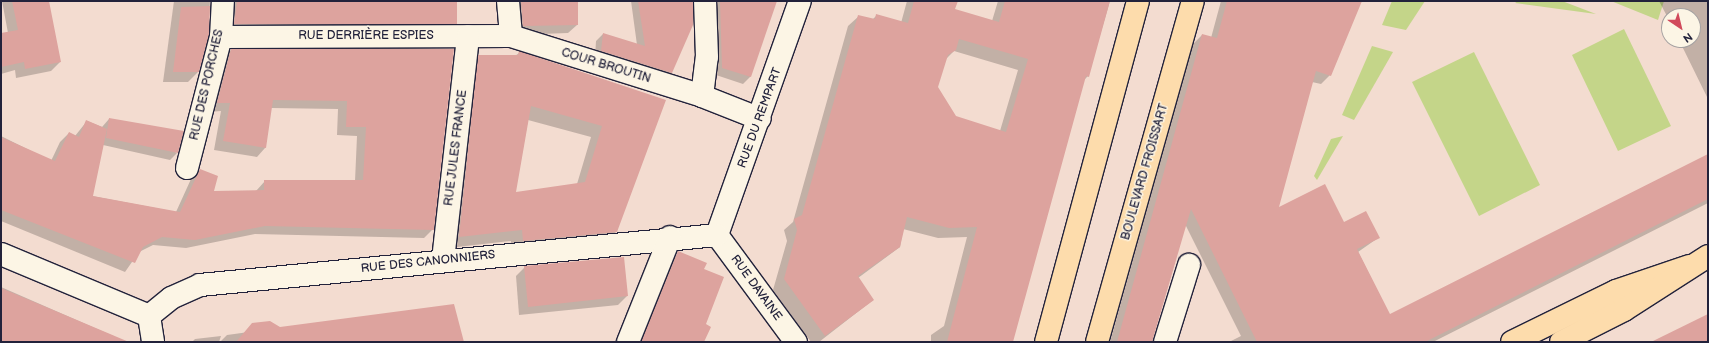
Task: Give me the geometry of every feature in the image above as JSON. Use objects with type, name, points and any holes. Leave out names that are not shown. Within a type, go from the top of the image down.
[{"type":"main road","points":[[1046,342],[1138,1]]},
{"type":"main road","name":"BOULEVARD FROISSART","points":[[1097,342],[1193,1]]},
{"type":"main road","points":[[1561,342],[1624,310],[1689,266],[1708,256]]},
{"type":"main road","points":[[1512,342],[1616,291],[1689,266]]},
{"type":"street","name":"RUE DES PORCHES","points":[[187,168],[221,37],[223,1]]},
{"type":"street","points":[[508,1],[511,36]]},
{"type":"street","points":[[702,96],[707,57],[705,1]]},
{"type":"street","name":"RUE DU REMPART","points":[[717,235],[760,119],[800,1]]},
{"type":"street","name":"RUE JULES FRANCE","points":[[443,260],[468,36]]},
{"type":"street","name":"RUE DERRIÈRE ESPIES","points":[[221,37],[511,36]]},
{"type":"street","name":"COUR BROUTIN","points":[[511,36],[702,96],[760,119]]},
{"type":"street","name":"RUE DES CANONNIERS","points":[[149,316],[171,298],[200,285],[670,237],[717,235]]},
{"type":"street","name":"RUE DAVAINE","points":[[717,235],[796,342]]},
{"type":"street","points":[[628,342],[670,237]]},
{"type":"street","points":[[1,254],[149,316],[153,342]]},
{"type":"street","points":[[1165,342],[1189,265]]},
{"type":"green space","points":[[1392,1],[1425,1],[1406,30],[1382,25]]},
{"type":"green space","points":[[1518,1],[1562,1],[1596,14],[1515,3]]},
{"type":"green space","points":[[1611,1],[1664,1],[1658,20]]},
{"type":"green space","points":[[1624,29],[1671,126],[1618,151],[1572,55]]},
{"type":"green space","points":[[1372,46],[1393,52],[1354,120],[1342,115]]},
{"type":"green space","points":[[1474,52],[1540,185],[1479,216],[1412,82]]},
{"type":"green space","points":[[1343,136],[1317,180],[1314,176],[1331,139]]},
{"type":"building","points":[[12,1],[49,1],[61,62],[25,69],[24,62],[1,67],[1,33],[18,30]]},
{"type":"building","points":[[237,1],[457,1],[457,24],[234,24]]},
{"type":"building","points":[[521,1],[578,1],[578,25],[523,26]]},
{"type":"building","points":[[638,1],[693,1],[693,25],[672,73],[601,51],[603,33],[645,46]]},
{"type":"building","points":[[720,1],[777,1],[751,77],[722,68]]},
{"type":"building","points":[[914,1],[958,1],[955,9],[999,22],[1005,1],[1110,1],[1089,77],[1086,76],[1013,342],[947,342],[977,227],[949,228],[907,217],[900,247],[858,276],[874,300],[825,336],[784,279],[797,230],[794,219],[802,215],[858,15],[875,19],[876,14],[908,23]],"holes":[[[959,39],[1028,59],[1006,132],[956,116],[938,87],[948,55],[956,50]]]},
{"type":"building","points":[[1227,1],[1362,1],[1331,76],[1316,71],[1279,207],[1325,184],[1344,222],[1366,211],[1380,238],[1357,249],[1390,314],[1708,154],[1708,199],[1425,342],[1257,342],[1191,209],[1152,342],[1117,342],[1202,34],[1217,38]]},
{"type":"building","points":[[210,6],[209,35],[199,72],[173,72],[181,7]]},
{"type":"building","points":[[231,49],[454,49],[434,230],[265,226],[195,240],[162,237],[143,247],[135,263],[1,210],[1,137],[55,161],[69,132],[79,137],[86,120],[107,129],[93,196],[180,212],[200,169],[218,176],[214,191],[264,190],[264,180],[363,180],[366,127],[346,127],[347,101],[273,100],[266,148],[223,141],[230,103],[217,103]]},
{"type":"building","points":[[519,51],[666,100],[617,232],[523,241],[522,230],[459,237],[478,55],[518,55]],"holes":[[[531,106],[602,126],[585,182],[516,192]]]},
{"type":"building","points":[[109,118],[184,131],[178,153],[106,138]]},
{"type":"building","points":[[678,251],[707,263],[704,269],[724,277],[706,324],[711,327],[704,342],[641,342]]},
{"type":"building","points":[[624,257],[628,296],[528,307],[524,266]]},
{"type":"building","points":[[1,288],[129,342],[1,342]]},
{"type":"building","points":[[454,304],[464,342],[236,342],[252,323],[270,321],[280,327]]},
{"type":"building","points":[[1708,314],[1708,342],[1651,342]]}]
